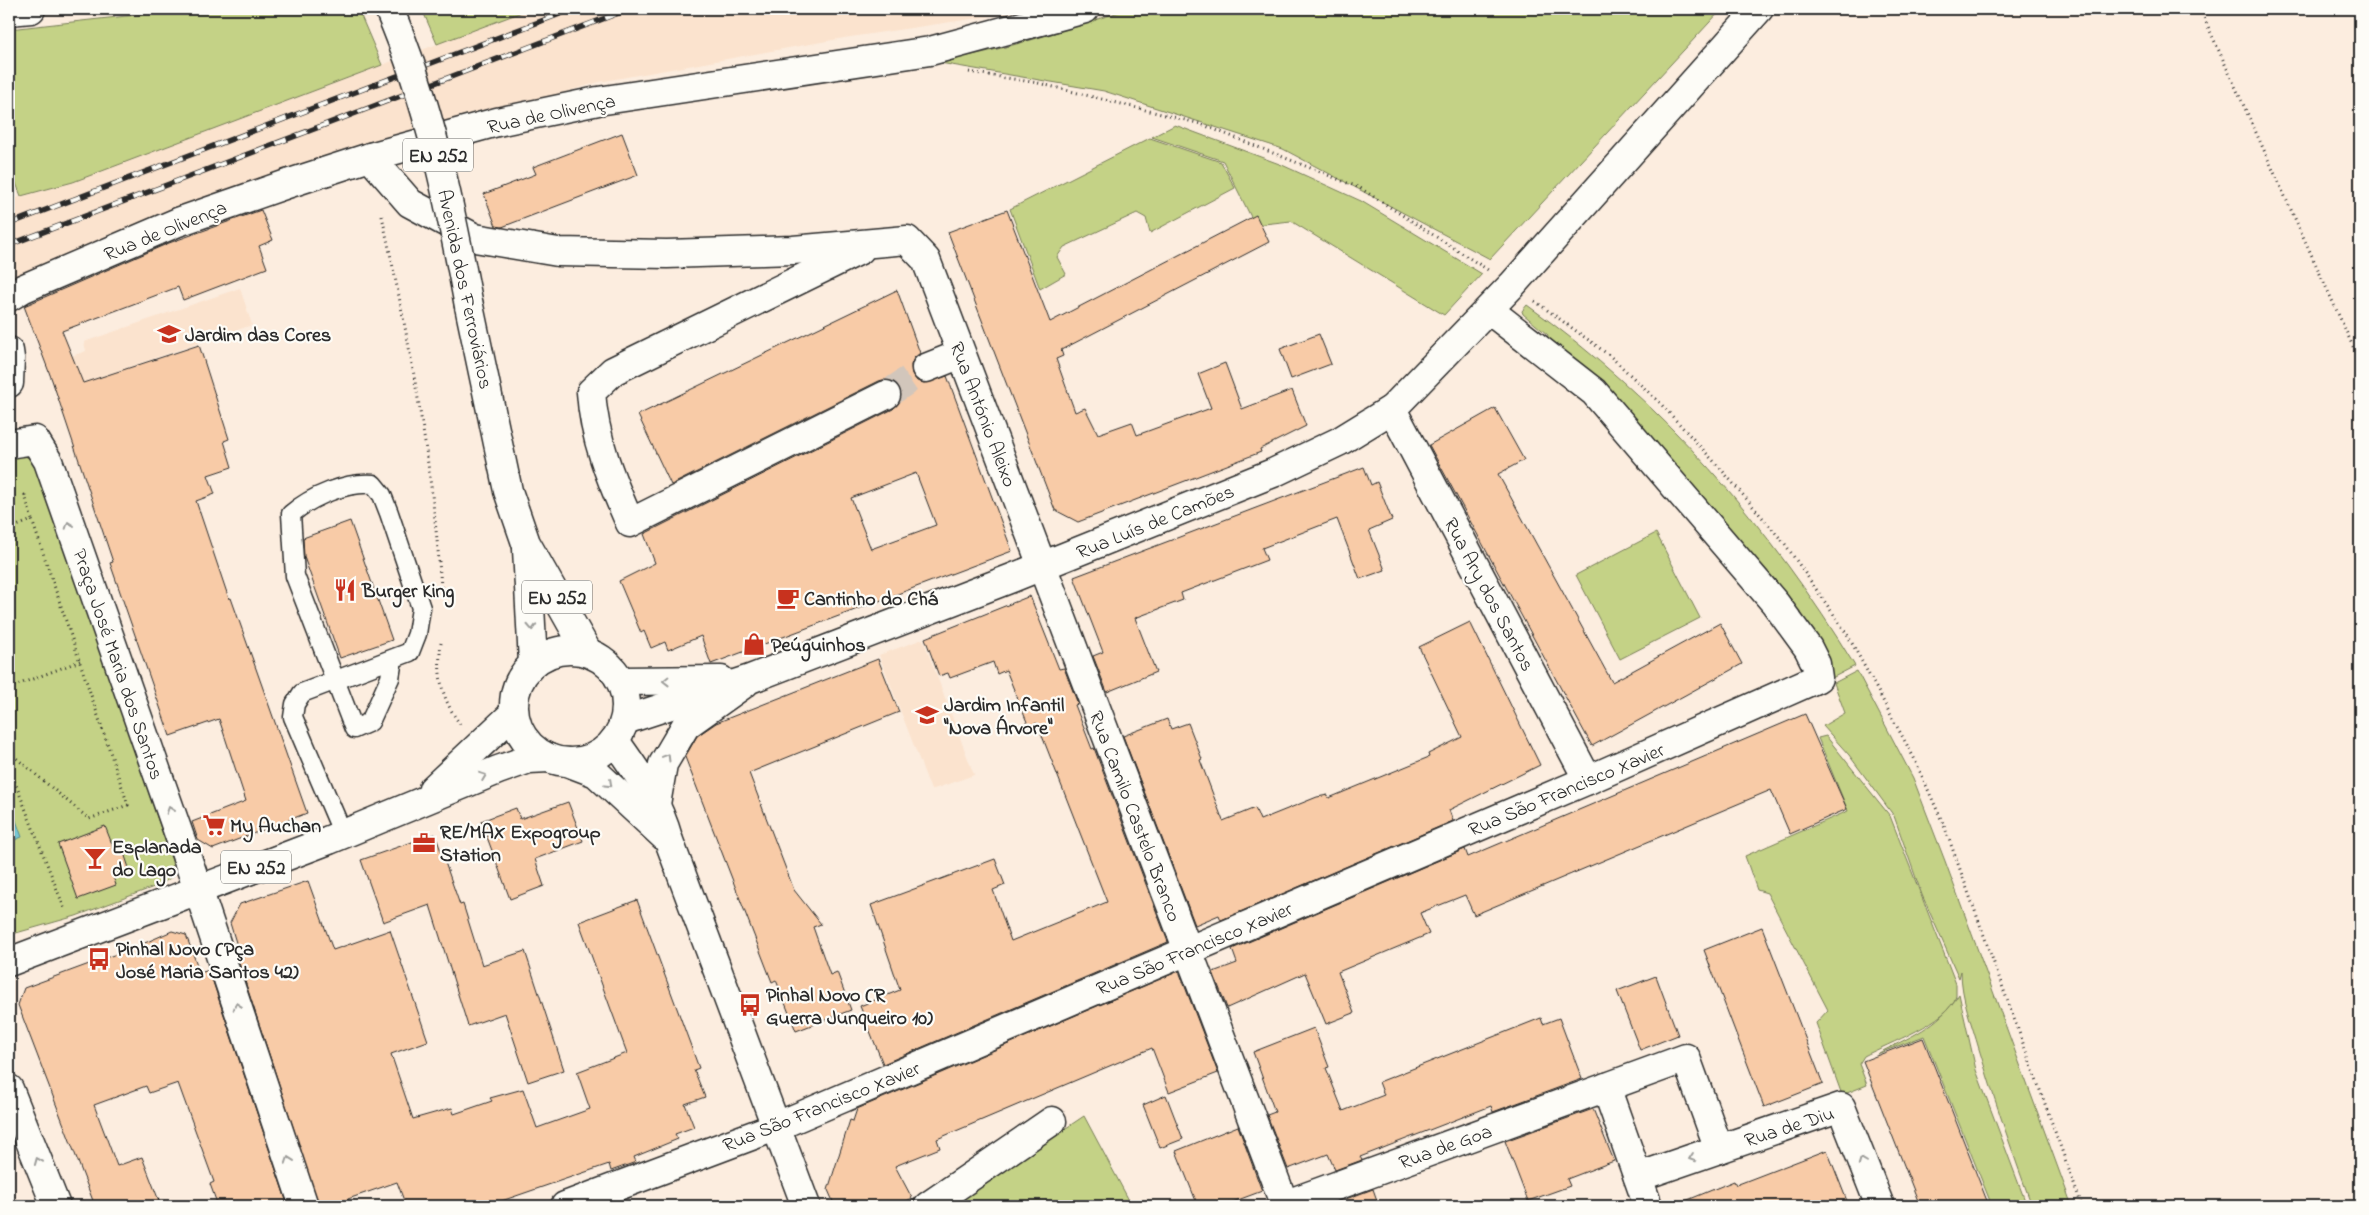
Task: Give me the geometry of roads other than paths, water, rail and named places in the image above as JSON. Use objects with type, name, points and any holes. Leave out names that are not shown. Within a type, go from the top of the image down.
[{"type":"street","points":[[9,11],[31,9]]},
{"type":"street","name":"Avenida dos Ferroviários","points":[[389,9],[410,61],[438,154],[508,490],[526,543],[587,652]]},
{"type":"street","name":"Rua de Olivença","points":[[9,297],[22,289],[178,222],[370,157],[497,122],[598,101],[930,51],[1085,9]]},
{"type":"street","name":"Rua Luís de Camões","points":[[750,680],[1041,567],[1273,473],[1340,441],[1392,409],[1512,285],[1759,9]]},
{"type":"street","points":[[370,157],[410,203],[476,238],[558,252],[667,254],[793,250],[875,243]]},
{"type":"street","name":"Rua António Aleixo","points":[[875,243],[908,240],[926,260],[1041,567]]},
{"type":"street","points":[[875,243],[613,371],[591,392],[592,416],[607,470],[630,523],[886,395]]},
{"type":"street","name":"Rua São Francisco Xavier","points":[[565,1206],[775,1127],[1588,780],[1818,678],[1816,664],[1808,648],[1775,603],[1594,392],[1489,310]]},
{"type":"street","points":[[9,351],[9,383]]},
{"type":"street","points":[[926,368],[961,354]]},
{"type":"street","name":"Rua Ary dos Santos","points":[[1392,409],[1588,780]]},
{"type":"street","name":"Praça José Maria dos Santos","points":[[9,444],[35,440],[48,462],[198,889],[304,1206]]},
{"type":"street","name":"Avenida dos Ferroviários","points":[[526,543],[533,663]]},
{"type":"street","name":"Rua Camilo Castelo Branco","points":[[1041,567],[1284,1206]]},
{"type":"street","points":[[669,841],[596,772],[536,751],[525,741],[518,728],[514,713],[517,686],[533,663],[550,653],[568,649],[587,652],[601,658],[613,668],[622,681],[627,700],[620,730],[656,804],[806,1206]]},
{"type":"street","points":[[622,681],[750,680]]},
{"type":"street","points":[[620,730],[750,680]]},
{"type":"street","points":[[656,804],[663,764],[686,725],[750,680]]},
{"type":"street","name":"EN 252","points":[[421,800],[514,713]]},
{"type":"street","name":"EN 252","points":[[9,962],[343,834],[421,800],[529,759],[585,760],[602,753],[620,730]]},
{"type":"street","name":"Rua de Goa","points":[[1284,1206],[1686,1058],[1719,1149]]},
{"type":"street","points":[[1606,1087],[1648,1206]]},
{"type":"street","points":[[9,1089],[56,1206]]},
{"type":"street","name":"Rua de Diu","points":[[1638,1177],[1841,1107],[1880,1206]]},
{"type":"street","points":[[928,1206],[1052,1121]]},
{"type":"lane","points":[[343,834],[293,717],[295,704],[302,693],[334,681],[393,659],[410,652],[417,634],[421,608],[382,495],[373,484],[358,483],[306,502],[291,514],[295,576],[334,681],[354,729],[370,722],[390,678],[393,659]]},
{"type":"water","points":[[9,801],[22,837],[9,842]]},
{"type":"tunnel","points":[[886,395],[926,368]]},
{"type":"railway","points":[[9,224],[573,9]]},
{"type":"railway","points":[[9,245],[629,9]]},
{"type":"place","name":"Jardim das Cores","points":[[169,334]]},
{"type":"place","name":"Burger King","points":[[345,590]]},
{"type":"place","name":"Cantinho do Chá","points":[[788,598]]},
{"type":"place","name":"Peúguinhos","points":[[754,644]]},
{"type":"place","name":"Jardim Infantil \"Nova Árvore\"","points":[[927,715]]},
{"type":"place","name":"My Auchan","points":[[214,825]]},
{"type":"place","name":"RE/MAX Expogroup Station","points":[[424,843]]},
{"type":"place","name":"Esplanada do Lago","points":[[95,858]]},
{"type":"place","name":"Pinhal Novo (Pça José Maria Santos 42)","points":[[99,959]]},
{"type":"place","name":"Pinhal Novo (R Guerra Junqueiro 10)","points":[[750,1005]]}]
